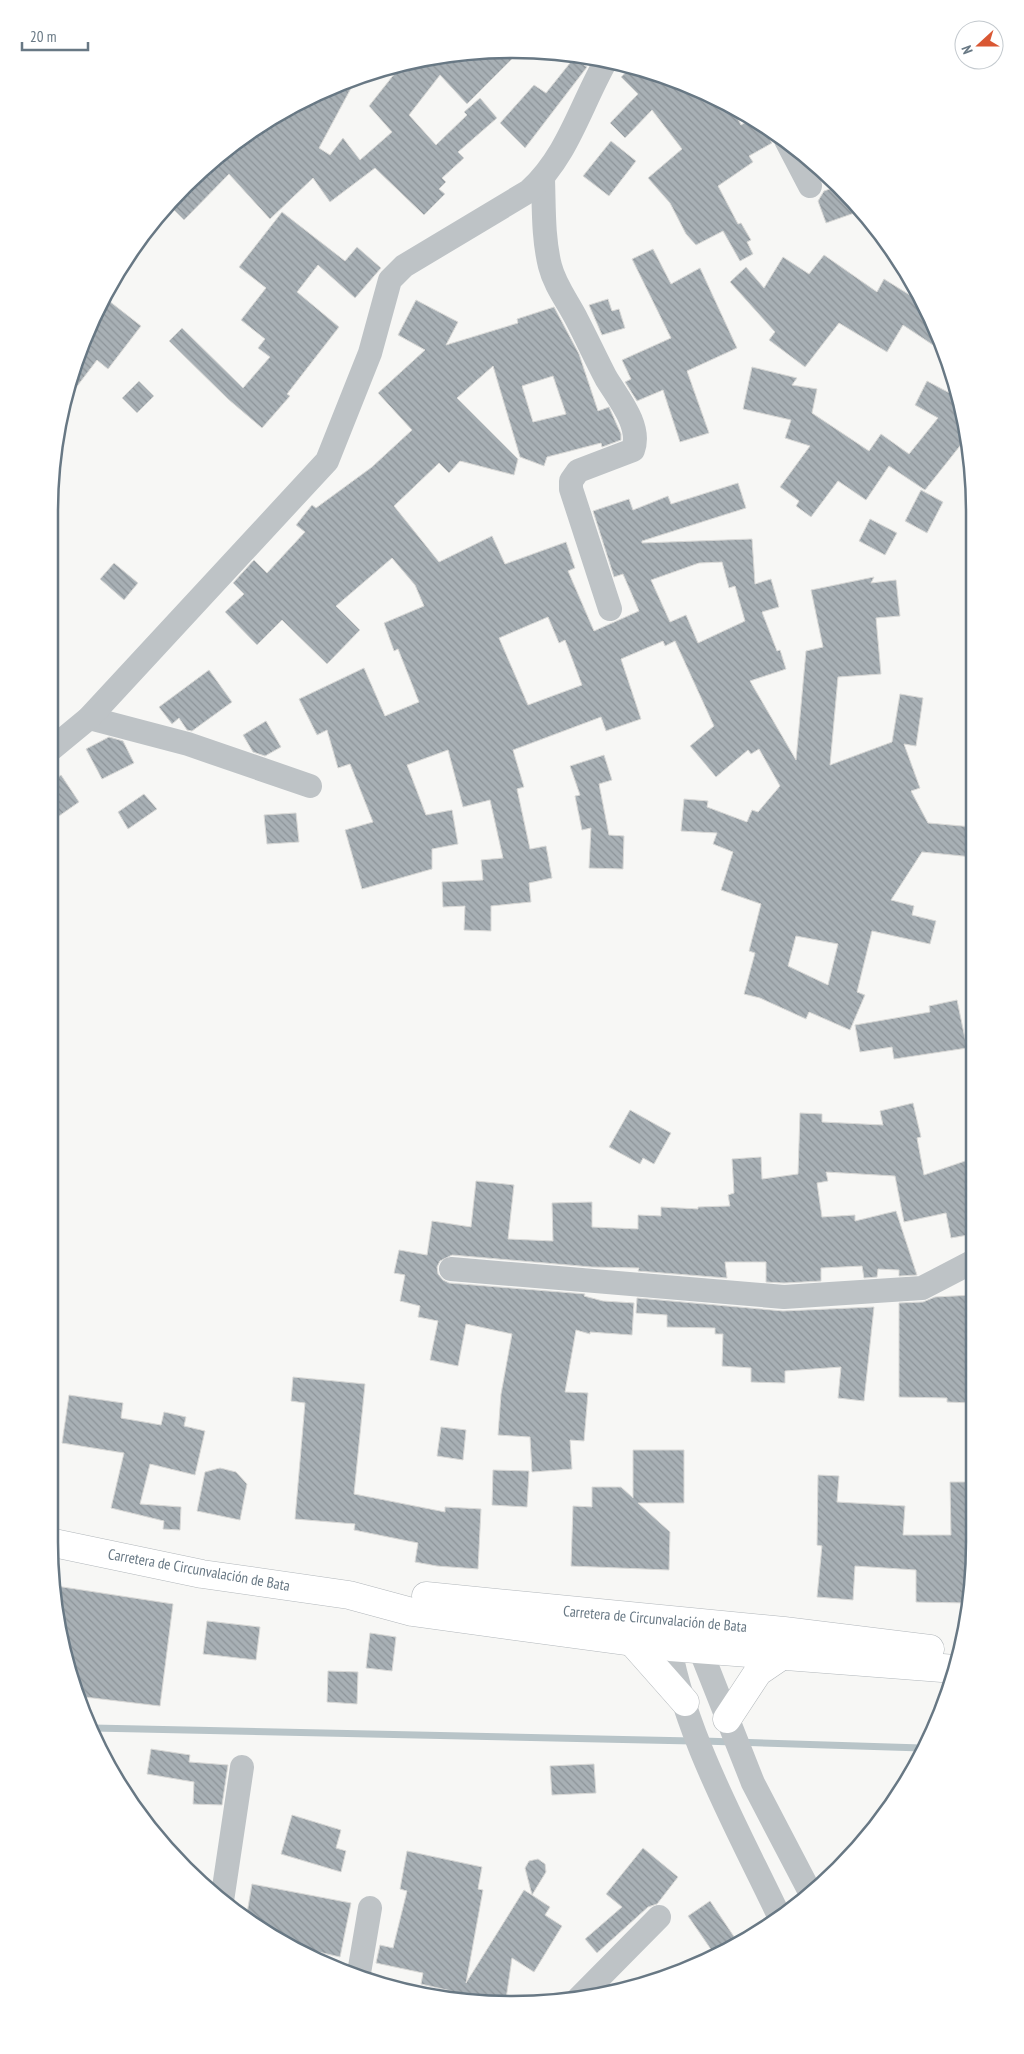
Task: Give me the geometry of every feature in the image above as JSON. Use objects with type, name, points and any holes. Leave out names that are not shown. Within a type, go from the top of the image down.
[{"type":"main road","name":"Carretera de Circunvalación de Bata","points":[[58,1544],[202,1574],[349,1595],[412,1612],[632,1642],[668,1634]]},
{"type":"main road","name":"Carretera de Circunvalación de Bata","points":[[349,1595],[421,1595],[668,1634],[698,1636],[775,1630],[953,1652]]},
{"type":"main road","name":"Carretera de Circunvalación de Bata","points":[[698,1636],[782,1655],[948,1668]]},
{"type":"main road","points":[[632,1642],[687,1708]]},
{"type":"main road","points":[[728,1722],[758,1672],[782,1655]]},
{"type":"street","points":[[58,743],[89,718],[327,461],[370,353],[390,280],[404,266],[529,191],[543,179],[563,150],[603,66]]},
{"type":"street","points":[[794,155],[810,186]]},
{"type":"street","points":[[543,179],[545,233],[550,266],[561,294],[631,420],[636,441],[633,450],[578,471],[571,481],[571,489],[610,609]]},
{"type":"street","points":[[89,718],[188,744],[310,786]]},
{"type":"street","points":[[451,1269],[784,1297],[922,1288],[966,1265]]},
{"type":"street","points":[[668,1634],[687,1708],[710,1773],[777,1912]]},
{"type":"street","points":[[698,1636],[728,1722],[753,1783],[808,1888]]},
{"type":"street","points":[[223,1893],[242,1767]]},
{"type":"street","points":[[360,1970],[370,1908]]},
{"type":"street","points":[[587,1990],[659,1918]]},
{"type":"building","points":[[482,58],[513,58],[467,104],[440,75],[409,115],[436,145],[467,115],[464,112],[480,98],[497,118],[458,152],[464,158],[442,178],[446,182],[439,189],[445,194],[424,215],[375,168],[330,202],[313,178],[270,219],[229,174],[184,220],[173,209],[212,170],[259,134],[311,104],[352,87],[319,148],[330,155],[343,138],[360,160],[392,132],[369,106],[395,73],[453,61]]},
{"type":"building","points":[[572,61],[581,63],[587,67],[525,148],[500,123],[534,85],[546,93]]},
{"type":"building","points":[[626,72],[686,92],[737,117],[741,125],[746,122],[767,136],[772,143],[749,156],[753,162],[718,186],[738,224],[741,223],[751,240],[747,242],[753,254],[740,261],[723,231],[696,245],[686,234],[670,203],[648,178],[682,149],[652,110],[625,138],[610,123],[638,94],[621,77]]},
{"type":"building","points":[[611,141],[636,161],[609,196],[583,176]]},
{"type":"building","points":[[831,189],[855,213],[826,223],[818,201],[824,191]]},
{"type":"building","points":[[282,212],[345,261],[357,247],[381,268],[355,298],[318,265],[297,292],[339,327],[287,394],[290,396],[262,428],[228,399],[169,341],[182,328],[243,388],[270,357],[258,348],[265,339],[241,320],[266,288],[239,267]]},
{"type":"building","points":[[653,249],[671,284],[700,268],[737,348],[687,371],[709,433],[680,442],[663,390],[637,401],[625,382],[631,379],[622,360],[671,338],[632,259]]},
{"type":"building","points":[[824,255],[877,292],[884,279],[912,297],[935,346],[903,325],[887,352],[839,323],[805,367],[769,340],[775,332],[730,282],[746,267],[764,288],[783,257],[809,274]]},
{"type":"building","points":[[608,299],[612,311],[619,309],[625,328],[602,335],[589,305]]},
{"type":"building","points":[[416,300],[458,322],[446,345],[518,323],[517,319],[554,307],[579,354],[598,411],[609,407],[621,434],[621,440],[602,447],[601,443],[547,457],[544,466],[520,457],[493,366],[457,398],[518,459],[514,475],[460,461],[449,473],[439,463],[394,506],[439,562],[492,536],[505,564],[566,542],[575,568],[568,571],[594,631],[639,611],[623,574],[614,577],[593,511],[629,499],[633,510],[668,496],[671,504],[738,483],[746,508],[642,541],[642,543],[752,539],[755,584],[771,579],[779,607],[762,612],[777,651],[780,650],[786,669],[750,681],[796,760],[806,651],[823,647],[811,590],[874,577],[871,583],[896,580],[900,616],[876,618],[881,674],[838,677],[830,765],[892,742],[900,694],[923,698],[916,746],[904,744],[920,788],[911,791],[928,823],[966,826],[966,856],[922,852],[891,900],[914,906],[912,915],[936,921],[930,944],[872,931],[857,992],[865,995],[850,1030],[809,1012],[806,1019],[760,998],[744,994],[755,953],[749,951],[761,904],[721,890],[733,852],[713,844],[717,833],[681,831],[684,799],[708,801],[707,807],[747,822],[752,810],[758,812],[780,786],[759,749],[751,754],[748,750],[716,777],[690,746],[714,726],[675,641],[665,646],[663,641],[621,659],[641,719],[606,731],[601,717],[513,750],[524,787],[517,789],[530,849],[546,846],[552,878],[529,883],[531,902],[491,906],[491,931],[464,930],[465,906],[443,907],[442,882],[483,880],[481,860],[503,858],[490,800],[463,807],[448,750],[407,765],[426,815],[452,810],[458,844],[432,849],[432,869],[362,889],[345,830],[373,822],[350,764],[338,768],[327,730],[317,735],[299,699],[364,668],[385,716],[419,702],[398,649],[394,651],[384,623],[424,606],[415,585],[392,558],[336,606],[360,630],[327,664],[282,620],[257,645],[225,612],[244,594],[233,583],[254,560],[267,573],[305,532],[296,525],[312,505],[316,508],[372,467],[412,430],[378,393],[425,350],[398,335]],"holes":[[[553,376],[566,414],[533,422],[522,386]],[[722,562],[729,588],[735,586],[745,621],[698,643],[686,615],[670,622],[651,580],[699,563]],[[548,617],[559,643],[565,640],[582,685],[528,705],[499,638]],[[796,936],[838,944],[828,985],[788,966]]]},
{"type":"building","points":[[109,301],[141,326],[108,369],[97,360],[74,390],[92,338]]},
{"type":"building","points":[[752,367],[797,378],[792,385],[817,389],[812,413],[869,451],[881,434],[909,454],[938,418],[915,405],[927,381],[951,394],[961,444],[925,490],[889,466],[866,500],[838,481],[811,517],[796,506],[799,501],[780,487],[810,446],[785,438],[791,420],[743,409]]},
{"type":"building","points":[[139,381],[154,396],[137,413],[122,398]]},
{"type":"building","points":[[921,490],[943,502],[927,533],[905,521]]},
{"type":"building","points":[[870,519],[897,533],[885,555],[859,541]]},
{"type":"building","points":[[114,563],[138,583],[124,600],[100,579]]},
{"type":"building","points":[[209,670],[232,702],[192,731],[187,730],[179,718],[172,724],[159,707]]},
{"type":"building","points":[[266,721],[281,747],[265,756],[253,752],[243,735]]},
{"type":"building","points":[[109,737],[123,741],[134,763],[102,779],[86,749]]},
{"type":"building","points":[[604,755],[612,780],[599,784],[609,835],[624,836],[623,869],[589,868],[591,828],[582,830],[575,796],[580,795],[570,766]]},
{"type":"building","points":[[61,775],[79,802],[58,817],[58,777]]},
{"type":"building","points":[[144,794],[157,809],[128,829],[118,812]]},
{"type":"building","points":[[296,813],[299,842],[267,844],[264,815]]},
{"type":"building","points":[[957,1000],[966,1048],[894,1059],[892,1047],[860,1052],[855,1025],[930,1012],[929,1006]]},
{"type":"building","points":[[913,1103],[921,1137],[917,1138],[924,1175],[966,1161],[966,1235],[951,1238],[946,1213],[904,1222],[895,1176],[826,1172],[828,1181],[817,1183],[822,1217],[855,1215],[855,1221],[896,1211],[917,1275],[899,1276],[899,1270],[878,1269],[877,1277],[864,1278],[862,1266],[821,1268],[821,1281],[784,1283],[766,1282],[766,1262],[725,1262],[727,1278],[638,1271],[639,1268],[592,1267],[452,1255],[440,1261],[437,1267],[438,1274],[449,1283],[585,1294],[584,1296],[603,1301],[634,1303],[632,1335],[590,1332],[590,1334],[576,1330],[565,1392],[588,1393],[584,1441],[570,1440],[572,1469],[532,1472],[530,1437],[498,1435],[501,1394],[512,1334],[466,1324],[458,1366],[430,1360],[438,1321],[418,1317],[420,1306],[400,1301],[405,1275],[394,1273],[399,1250],[427,1255],[432,1221],[471,1227],[476,1181],[514,1185],[508,1239],[553,1241],[552,1203],[592,1202],[592,1227],[638,1229],[638,1215],[661,1216],[661,1207],[698,1209],[698,1207],[730,1206],[728,1195],[734,1193],[732,1159],[761,1157],[762,1179],[798,1174],[800,1113],[822,1114],[822,1122],[883,1125],[880,1111]]},
{"type":"building","points":[[630,1110],[671,1133],[654,1164],[643,1158],[640,1164],[609,1147]]},
{"type":"building","points":[[966,1295],[966,1403],[947,1402],[947,1398],[899,1397],[899,1303],[923,1302],[935,1297]]},
{"type":"building","points":[[637,1298],[783,1311],[874,1307],[864,1401],[838,1398],[841,1367],[785,1371],[785,1383],[751,1382],[751,1368],[722,1366],[723,1334],[715,1334],[715,1328],[667,1327],[667,1315],[636,1313]]},
{"type":"building","points":[[293,1377],[365,1384],[354,1494],[445,1512],[445,1507],[481,1509],[478,1569],[437,1566],[415,1562],[418,1543],[354,1530],[355,1524],[295,1519],[305,1403],[291,1401]]},
{"type":"building","points":[[69,1395],[123,1403],[121,1418],[161,1425],[164,1412],[186,1417],[184,1426],[205,1431],[195,1475],[150,1464],[140,1504],[181,1507],[180,1530],[163,1529],[164,1521],[111,1508],[124,1453],[62,1443]]},
{"type":"building","points":[[441,1427],[466,1430],[463,1460],[437,1456]]},
{"type":"building","points":[[633,1450],[684,1450],[684,1503],[638,1503],[670,1532],[669,1570],[571,1566],[573,1506],[592,1507],[592,1487],[621,1487],[633,1498]]},
{"type":"building","points":[[220,1468],[236,1472],[247,1484],[240,1520],[197,1511],[205,1472]]},
{"type":"building","points":[[493,1470],[529,1471],[527,1507],[492,1505]]},
{"type":"building","points":[[818,1475],[839,1476],[837,1502],[905,1506],[903,1535],[951,1535],[950,1482],[966,1482],[966,1572],[963,1603],[916,1602],[916,1570],[855,1566],[853,1600],[817,1597],[822,1546],[817,1545]]},
{"type":"building","points":[[60,1587],[173,1604],[160,1706],[85,1697],[66,1631]]},
{"type":"building","points":[[207,1621],[260,1627],[256,1660],[203,1654]]},
{"type":"building","points":[[370,1633],[396,1637],[392,1671],[366,1668]]},
{"type":"building","points":[[328,1671],[358,1672],[357,1704],[327,1702]]},
{"type":"building","points":[[151,1749],[190,1755],[189,1762],[228,1765],[222,1805],[193,1804],[194,1782],[147,1774]]},
{"type":"building","points":[[594,1764],[596,1793],[552,1795],[550,1766]]},
{"type":"building","points":[[292,1815],[341,1830],[336,1848],[346,1851],[341,1872],[281,1854]]},
{"type":"building","points":[[643,1848],[678,1877],[657,1904],[648,1907],[597,1953],[585,1939],[622,1907],[606,1894]]},
{"type":"building","points":[[407,1851],[482,1867],[478,1889],[483,1890],[466,1983],[524,1890],[550,1907],[545,1915],[562,1926],[534,1972],[512,1958],[506,1996],[459,1994],[421,1984],[423,1973],[376,1963],[380,1945],[393,1948],[407,1891],[400,1889]]},
{"type":"building","points":[[538,1859],[545,1864],[546,1872],[532,1895],[525,1868],[529,1861]]},
{"type":"building","points":[[252,1884],[351,1903],[340,1957],[311,1950],[247,1912]]},
{"type":"building","points":[[710,1901],[735,1938],[712,1951],[688,1916]]},
{"type":"waterway","points":[[97,1728],[692,1741]]},
{"type":"waterway","points":[[703,1741],[917,1748]]}]
